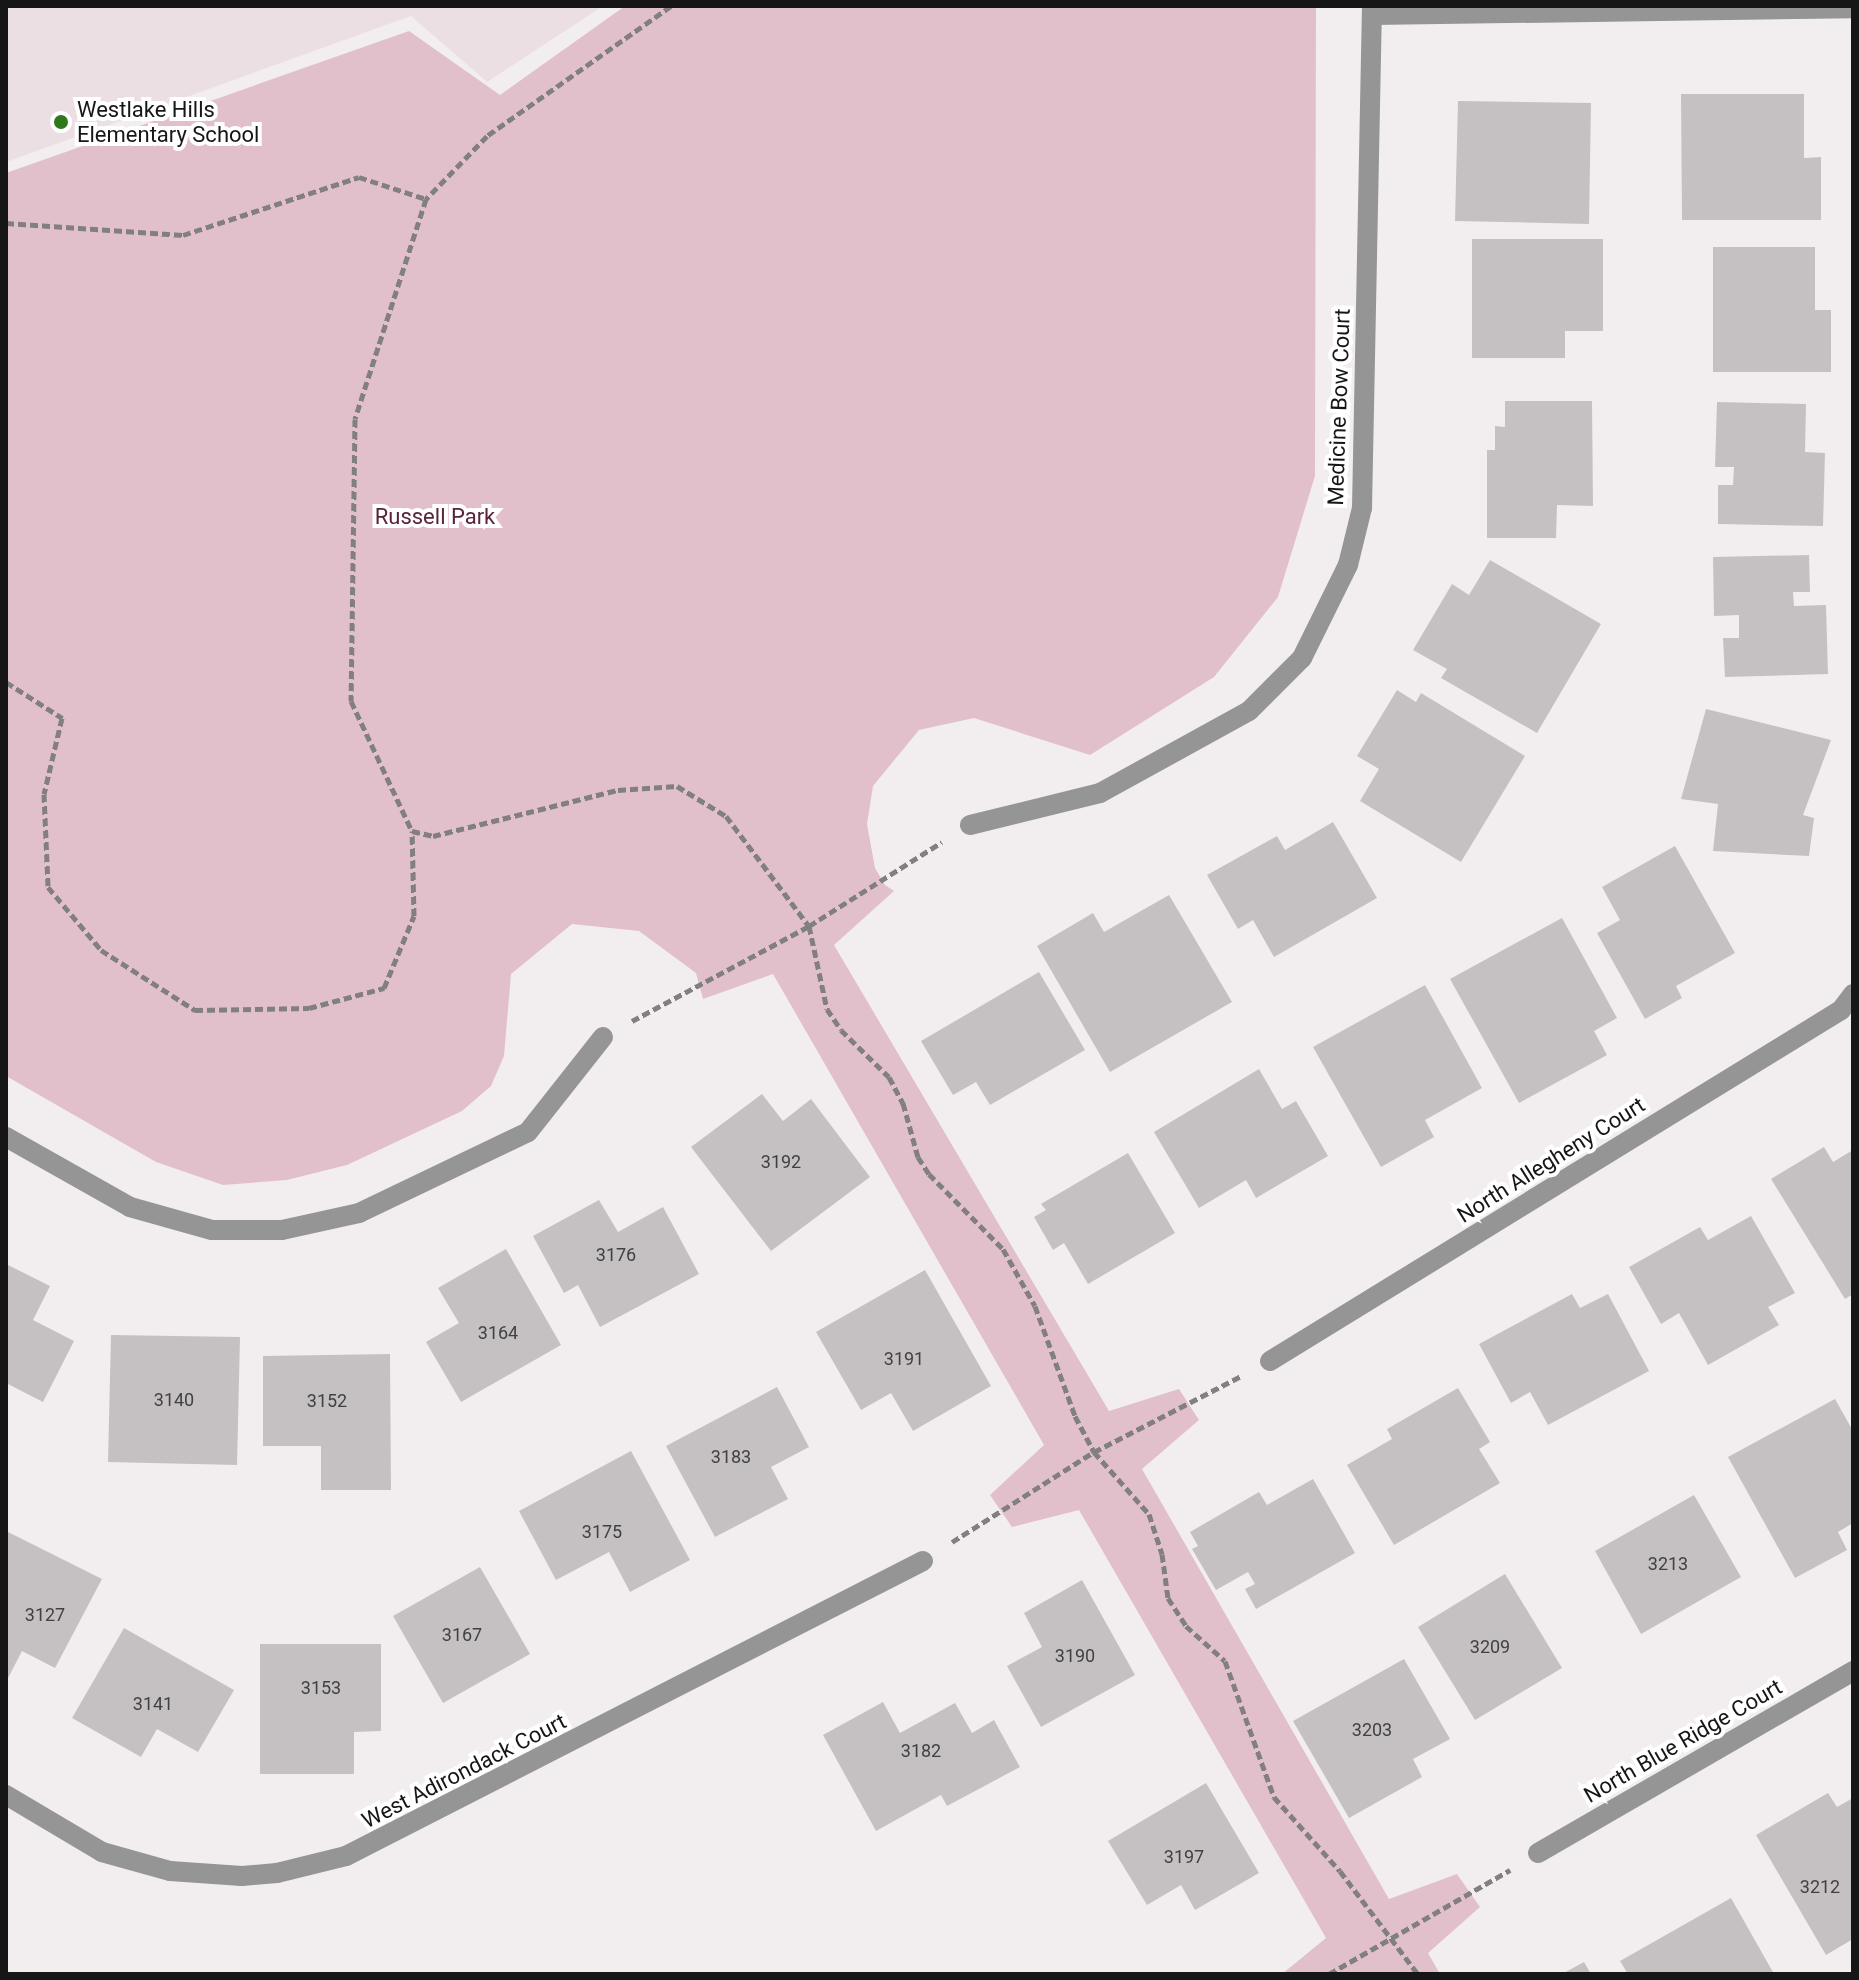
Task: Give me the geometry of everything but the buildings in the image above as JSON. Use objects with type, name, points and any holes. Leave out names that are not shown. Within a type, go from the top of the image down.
[{"type":"street","points":[[1372,10],[1853,8]]},
{"type":"street","name":"Medicine Bow Court","points":[[970,825],[1100,793],[1249,711],[1302,658],[1348,565],[1362,508],[1372,10]]},
{"type":"street","name":"North Allegheny Court","points":[[1270,1361],[1841,1010],[1853,994]]},
{"type":"street","points":[[6,1137],[130,1207],[212,1230],[282,1230],[359,1213],[528,1132],[603,1037]]},
{"type":"street","name":"West Adirondack Court","points":[[6,1795],[102,1852],[170,1871],[242,1876],[277,1873],[346,1856],[923,1561]]},
{"type":"street","name":"North Blue Ridge Court","points":[[1538,1853],[1853,1671]]},
{"type":"path","points":[[6,682],[62,718],[44,794],[48,887],[101,950],[195,1010],[309,1008],[384,988],[414,916],[412,831],[351,701],[355,419],[426,199],[487,136],[671,6]]},
{"type":"path","points":[[6,223],[183,235],[359,177],[426,199]]},
{"type":"path","points":[[412,831],[433,836],[618,790],[677,786],[726,816],[809,926],[827,1009],[841,1030],[889,1077],[903,1103],[918,1157],[929,1174],[1003,1249],[1035,1306],[1075,1416],[1094,1452],[1149,1514],[1162,1554],[1168,1598],[1186,1626],[1225,1661],[1274,1797],[1340,1871],[1418,1974]]},
{"type":"path","points":[[603,1037],[809,926],[970,825]]},
{"type":"path","points":[[923,1561],[1094,1452],[1270,1361]]},
{"type":"path","points":[[1329,1974],[1394,1940],[1538,1853]]},
{"type":"shaded area","name":"Westlake Hills Elementary School","points":[[6,6],[603,6],[487,82],[411,16],[6,162]]},
{"type":"green space","name":"Russell Park","points":[[625,6],[1316,6],[1315,476],[1278,597],[1214,677],[1090,755],[974,718],[919,730],[873,786],[867,824],[875,868],[885,885],[894,891],[834,945],[1109,1411],[1179,1389],[1199,1420],[1142,1469],[1389,1899],[1457,1874],[1480,1907],[1428,1953],[1440,1974],[1282,1974],[1326,1938],[1079,1510],[1012,1527],[990,1495],[1044,1445],[773,974],[703,999],[696,973],[639,931],[572,924],[511,974],[504,1056],[491,1086],[462,1111],[347,1165],[287,1180],[223,1185],[156,1162],[6,1076],[6,173],[409,31],[500,95]]},
{"type":"place","name":"Westlake Hills Elementary School","points":[[61,122]]}]
